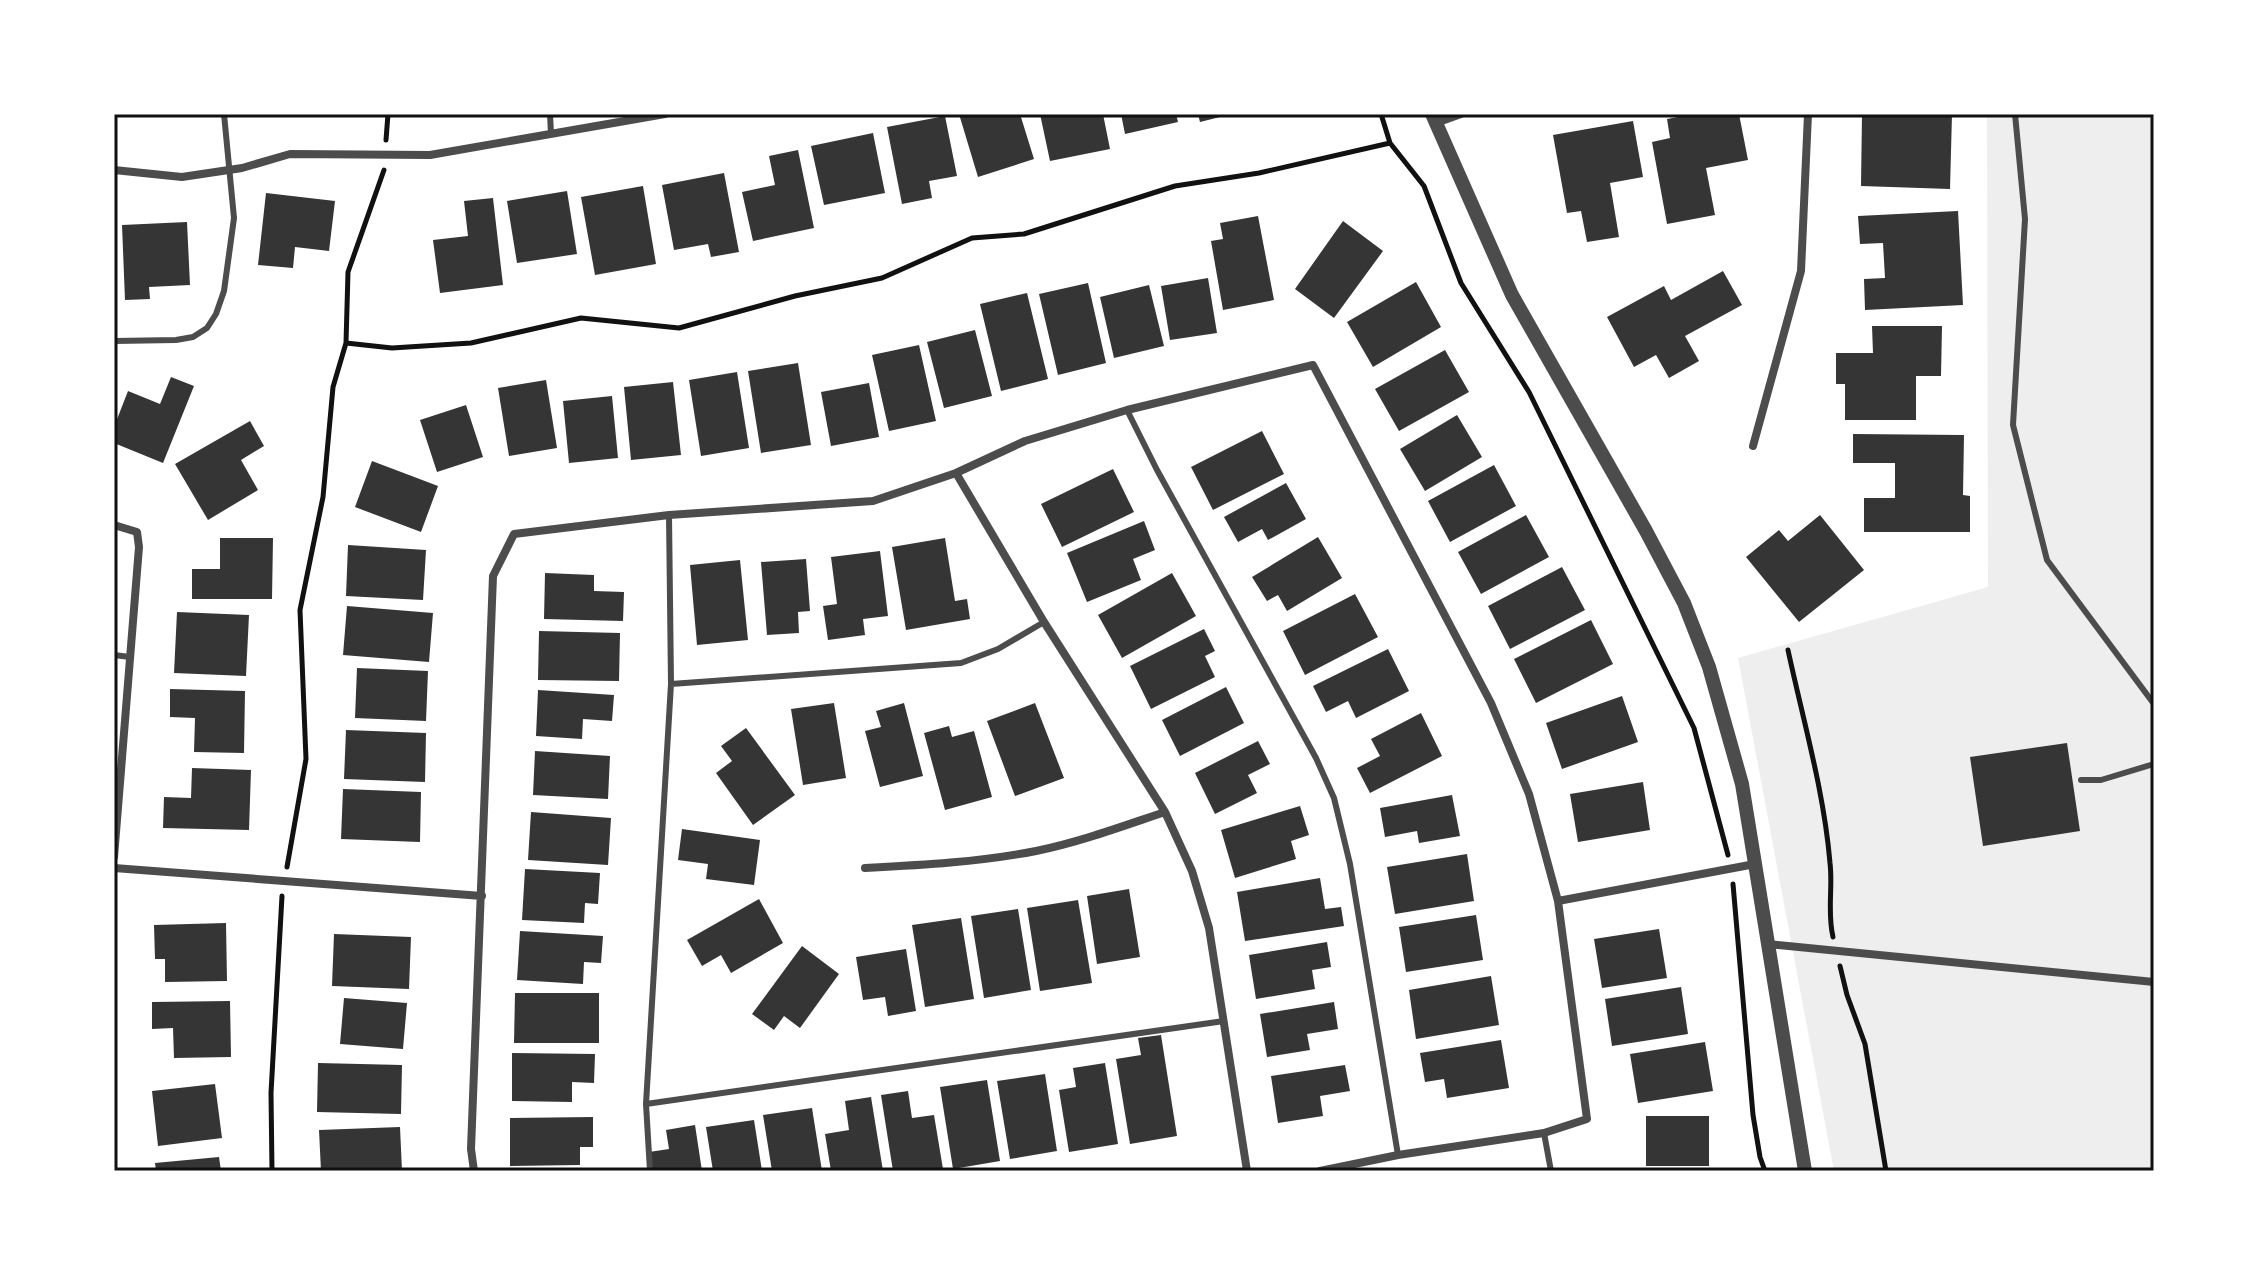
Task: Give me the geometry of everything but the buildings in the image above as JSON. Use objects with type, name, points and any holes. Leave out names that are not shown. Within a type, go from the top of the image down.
[{"type":"street","points":[[114,170],[182,177],[230,170],[290,154],[430,155],[665,114]]},
{"type":"street","points":[[1461,114],[1433,119],[1512,295],[1646,531],[1684,603],[1709,667],[1742,784],[1805,1171]]},
{"type":"street","points":[[1753,446],[1801,271],[1808,114]]},
{"type":"street","points":[[474,1171],[471,1149],[493,576],[514,534],[669,515],[873,501],[956,473],[1025,441],[1127,410],[1313,365],[1491,703],[1529,794],[1558,901],[1587,1119],[1544,1133],[1398,1155],[1320,1171]]},
{"type":"street","points":[[956,473],[1044,622],[1165,812],[1192,871],[1209,928],[1247,1171]]},
{"type":"street","points":[[114,525],[137,532],[139,547],[114,857]]},
{"type":"street","points":[[865,868],[966,862],[1038,851],[1165,812]]},
{"type":"street","points":[[1558,901],[1755,864]]},
{"type":"street","points":[[114,868],[482,896]]},
{"type":"street","points":[[1768,944],[2154,982]]},
{"type":"lane","points":[[114,341],[193,337],[207,328],[216,314],[224,291],[234,218],[224,114]]},
{"type":"lane","points":[[550,114],[551,134]]},
{"type":"lane","points":[[2015,114],[2025,219],[2013,425],[2047,560],[2154,704]]},
{"type":"lane","points":[[1127,410],[1316,758],[1334,798],[1350,864],[1398,1155]]},
{"type":"lane","points":[[650,1171],[646,1104],[671,684],[669,515]]},
{"type":"lane","points":[[671,684],[961,663],[998,649],[1044,622]]},
{"type":"lane","points":[[114,655],[130,657]]},
{"type":"lane","points":[[2081,780],[2101,780],[2154,764]]},
{"type":"lane","points":[[646,1104],[1224,1021]]},
{"type":"lane","points":[[1544,1133],[1551,1171]]},
{"type":"path","points":[[272,1171],[271,1093],[284,881],[306,759],[300,610],[323,497],[333,387],[346,343],[348,272],[383,172],[388,114]]},
{"type":"path","points":[[1381,114],[1390,143],[1424,186],[1461,283],[1529,392],[1694,728],[1732,869],[1753,1115],[1765,1171]]},
{"type":"path","points":[[346,343],[392,348],[471,343],[581,318],[679,328],[795,296],[882,278],[972,238],[1024,234],[1175,186],[1259,173],[1390,143]]},
{"type":"path","points":[[1788,650],[1813,761],[1831,865],[1829,920],[1847,995],[1865,1044],[1886,1171]]},
{"type":"shaded area","points":[[1987,114],[2154,114],[2154,1171],[1834,1171],[1738,658],[1988,587]]}]
